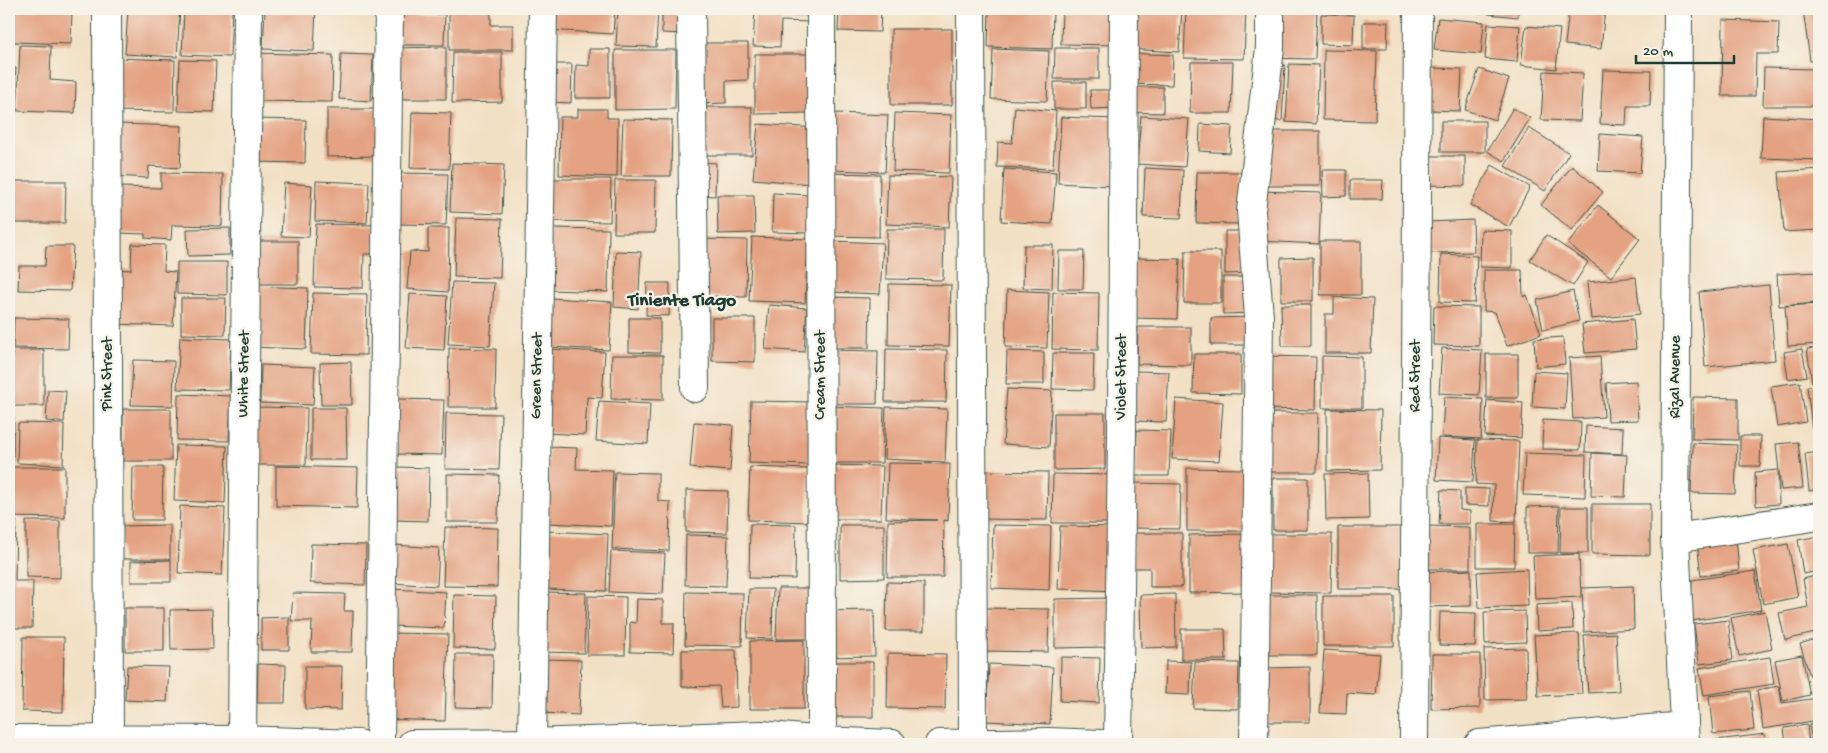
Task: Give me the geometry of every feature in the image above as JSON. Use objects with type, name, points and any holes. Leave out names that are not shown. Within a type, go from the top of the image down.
[{"type":"street","name":"Pink Street","points":[[107,9],[109,740]]},
{"type":"street","name":"White Street","points":[[242,740],[248,9]]},
{"type":"street","points":[[380,744],[389,9]]},
{"type":"street","name":"Green Street","points":[[532,743],[543,9]]},
{"type":"street","points":[[691,9],[695,388]]},
{"type":"street","name":"Cream Street","points":[[821,9],[822,741]]},
{"type":"street","points":[[971,9],[973,743]]},
{"type":"street","name":"Violet Street","points":[[1118,744],[1124,9]]},
{"type":"street","points":[[1254,744],[1259,317],[1252,211],[1270,48],[1270,9]]},
{"type":"street","name":"Red Street","points":[[1414,744],[1418,9]]},
{"type":"street","name":"Rizal Avenue","points":[[1678,9],[1675,538],[1685,735]]},
{"type":"street","points":[[1675,538],[1819,516]]},
{"type":"street","points":[[1479,744],[1685,735]]},
{"type":"street","points":[[9,738],[242,740],[358,744]]},
{"type":"street","points":[[412,744],[761,739],[892,744]]},
{"type":"street","points":[[939,744],[1102,744]]},
{"type":"building","points":[[14,9],[72,9],[71,44],[13,42]]},
{"type":"building","points":[[128,9],[180,9],[177,57],[125,54]]},
{"type":"building","points":[[184,9],[232,9],[230,57],[182,55]]},
{"type":"building","points":[[265,9],[316,9],[314,51],[263,49]]},
{"type":"building","points":[[449,9],[491,9],[491,25],[513,25],[513,50],[449,50]]},
{"type":"building","points":[[549,9],[615,9],[613,34],[548,30]]},
{"type":"building","points":[[618,9],[658,9],[656,47],[616,46]]},
{"type":"building","points":[[662,9],[687,9],[686,34],[662,33]]},
{"type":"building","points":[[755,9],[810,9],[810,22],[781,21],[780,47],[753,46]]},
{"type":"building","points":[[839,9],[881,9],[880,32],[838,31]]},
{"type":"building","points":[[989,9],[1053,9],[1052,49],[988,47]]},
{"type":"building","points":[[1062,9],[1119,9],[1118,45],[1061,44]]},
{"type":"building","points":[[1130,9],[1182,9],[1179,52],[1127,49]]},
{"type":"building","points":[[1186,9],[1246,9],[1244,59],[1184,58]]},
{"type":"building","points":[[1260,9],[1317,9],[1315,59],[1258,58]]},
{"type":"building","points":[[1483,9],[1483,13],[1448,10]]},
{"type":"building","points":[[1488,9],[1518,9],[1518,17],[1488,14]]},
{"type":"building","points":[[1556,9],[1556,11],[1534,10]]},
{"type":"building","points":[[1569,9],[1605,9],[1601,49],[1565,45]]},
{"type":"building","points":[[1803,9],[1819,9],[1819,60],[1810,61]]},
{"type":"building","points":[[399,14],[445,14],[444,45],[399,45]]},
{"type":"building","points":[[1321,14],[1354,15],[1353,45],[1321,44]]},
{"type":"building","points":[[1438,18],[1484,22],[1481,54],[1434,50]]},
{"type":"building","points":[[1723,20],[1779,22],[1778,54],[1756,54],[1755,96],[1722,96]]},
{"type":"building","points":[[1363,22],[1388,22],[1387,49],[1363,49]]},
{"type":"building","points":[[1488,24],[1520,26],[1517,62],[1485,59]]},
{"type":"building","points":[[1526,26],[1560,29],[1556,69],[1521,65]]},
{"type":"building","points":[[891,29],[952,29],[952,105],[891,105]]},
{"type":"building","points":[[697,43],[748,43],[748,80],[726,81],[726,103],[698,104]]},
{"type":"building","points":[[20,45],[51,46],[50,80],[76,82],[75,113],[17,111]]},
{"type":"building","points":[[446,47],[446,99],[393,99],[393,48]]},
{"type":"building","points":[[1055,48],[1099,48],[1099,79],[1054,79]]},
{"type":"building","points":[[589,49],[610,49],[610,98],[575,98],[576,65],[589,66]]},
{"type":"building","points":[[993,49],[1049,51],[1047,101],[991,99]]},
{"type":"building","points":[[615,50],[676,50],[675,109],[615,110]]},
{"type":"building","points":[[1324,50],[1377,51],[1375,121],[1323,120]]},
{"type":"building","points":[[453,52],[502,52],[502,102],[452,103]]},
{"type":"building","points":[[253,53],[333,55],[332,102],[252,101]]},
{"type":"building","points":[[1126,53],[1173,55],[1172,85],[1125,84]]},
{"type":"building","points":[[341,54],[373,55],[371,101],[339,99]]},
{"type":"building","points":[[755,54],[812,54],[812,113],[755,114]]},
{"type":"building","points":[[115,58],[175,60],[174,112],[113,111]]},
{"type":"building","points":[[180,60],[216,61],[214,112],[178,111]]},
{"type":"building","points":[[1191,62],[1233,62],[1231,113],[1190,113]]},
{"type":"building","points":[[548,64],[572,64],[571,103],[548,102]]},
{"type":"building","points":[[1257,64],[1285,65],[1282,121],[1255,120]]},
{"type":"building","points":[[1289,64],[1319,65],[1316,124],[1286,122]]},
{"type":"building","points":[[9,68],[16,68],[13,112],[9,112]]},
{"type":"building","points":[[1432,68],[1462,69],[1460,111],[1429,110]]},
{"type":"building","points":[[1764,68],[1817,69],[1816,106],[1763,106]]},
{"type":"building","points":[[1479,69],[1509,79],[1495,120],[1465,110]]},
{"type":"building","points":[[1603,70],[1651,71],[1650,106],[1627,106],[1626,125],[1600,124]]},
{"type":"building","points":[[1544,71],[1583,73],[1580,121],[1541,120]]},
{"type":"building","points":[[1054,82],[1086,82],[1086,109],[1054,109]]},
{"type":"building","points":[[1127,87],[1163,87],[1163,113],[1126,112]]},
{"type":"building","points":[[1090,90],[1118,90],[1119,108],[1091,109]]},
{"type":"building","points":[[695,107],[752,107],[752,155],[695,155]]},
{"type":"building","points":[[1015,107],[1056,111],[1053,169],[997,167],[998,142],[1012,143]]},
{"type":"building","points":[[1513,108],[1530,118],[1504,161],[1487,151]]},
{"type":"building","points":[[327,109],[377,109],[377,156],[327,157]]},
{"type":"building","points":[[578,109],[607,109],[607,118],[618,118],[617,177],[559,175],[560,117],[578,117]]},
{"type":"building","points":[[412,112],[451,113],[449,169],[410,168]]},
{"type":"building","points":[[835,113],[888,115],[885,172],[832,170]]},
{"type":"building","points":[[895,113],[951,115],[949,173],[893,171]]},
{"type":"building","points":[[1141,116],[1189,119],[1185,167],[1137,164]]},
{"type":"building","points":[[1763,116],[1819,119],[1819,160],[1761,158]]},
{"type":"building","points":[[1061,117],[1115,119],[1112,186],[1058,183]]},
{"type":"building","points":[[251,119],[306,120],[305,163],[250,162]]},
{"type":"building","points":[[623,119],[672,120],[671,176],[621,176]]},
{"type":"building","points":[[1441,121],[1485,121],[1485,152],[1441,152]]},
{"type":"building","points":[[9,123],[13,123],[11,171],[9,171]]},
{"type":"building","points":[[116,124],[182,126],[180,168],[149,166],[148,178],[114,176]]},
{"type":"building","points":[[758,124],[816,128],[811,184],[753,179]]},
{"type":"building","points":[[1200,124],[1232,126],[1230,153],[1199,151]]},
{"type":"building","points":[[1529,128],[1569,153],[1545,191],[1505,166]]},
{"type":"building","points":[[1262,131],[1320,131],[1320,186],[1262,186]]},
{"type":"building","points":[[1600,134],[1643,137],[1640,173],[1598,171]]},
{"type":"building","points":[[1429,156],[1465,156],[1465,186],[1429,185]]},
{"type":"building","points":[[699,162],[716,163],[715,196],[699,195]]},
{"type":"building","points":[[452,163],[504,165],[502,214],[450,212]]},
{"type":"building","points":[[1492,165],[1530,187],[1509,227],[1470,205]]},
{"type":"building","points":[[1572,166],[1603,192],[1572,230],[1541,205]]},
{"type":"building","points":[[1145,168],[1183,170],[1181,218],[1143,217]]},
{"type":"building","points":[[1004,169],[1056,172],[1052,224],[1001,221]]},
{"type":"building","points":[[1819,169],[1819,230],[1784,232],[1779,172]]},
{"type":"building","points":[[1322,170],[1346,170],[1346,196],[1323,197]]},
{"type":"building","points":[[1197,172],[1241,172],[1240,224],[1196,223]]},
{"type":"building","points":[[161,173],[223,174],[222,226],[172,225],[171,240],[145,238],[145,234],[118,233],[120,187],[161,188]]},
{"type":"building","points":[[401,173],[448,174],[446,225],[399,224]]},
{"type":"building","points":[[826,173],[880,174],[879,237],[825,236]]},
{"type":"building","points":[[9,174],[12,174],[10,193],[9,193]]},
{"type":"building","points":[[888,175],[951,177],[949,227],[886,224]]},
{"type":"building","points":[[544,179],[611,179],[610,222],[544,221]]},
{"type":"building","points":[[615,180],[656,180],[655,233],[614,233]]},
{"type":"building","points":[[1350,180],[1383,180],[1382,199],[1350,199]]},
{"type":"building","points":[[14,181],[66,181],[65,223],[13,223]]},
{"type":"building","points":[[316,181],[369,183],[367,223],[315,221]]},
{"type":"building","points":[[284,183],[312,185],[309,237],[281,236]]},
{"type":"building","points":[[1259,191],[1321,193],[1319,244],[1258,241]]},
{"type":"building","points":[[773,193],[809,195],[808,233],[772,232]]},
{"type":"building","points":[[717,195],[754,195],[755,233],[718,234]]},
{"type":"building","points":[[1598,205],[1640,239],[1611,277],[1568,244]]},
{"type":"building","points":[[456,218],[502,219],[500,278],[454,277]]},
{"type":"building","points":[[1473,220],[1474,252],[1430,253],[1429,222]]},
{"type":"building","points":[[316,224],[375,225],[374,254],[364,254],[363,288],[314,287]]},
{"type":"building","points":[[230,228],[230,255],[188,256],[187,229]]},
{"type":"building","points":[[428,228],[449,228],[448,292],[407,289],[410,251],[428,252]]},
{"type":"building","points":[[550,228],[609,229],[608,292],[549,290]]},
{"type":"building","points":[[887,229],[944,229],[943,280],[886,279]]},
{"type":"building","points":[[1481,230],[1512,231],[1512,268],[1480,267]]},
{"type":"building","points":[[1225,231],[1251,231],[1252,273],[1225,274]]},
{"type":"building","points":[[9,234],[13,234],[11,292],[9,292]]},
{"type":"building","points":[[1546,235],[1588,262],[1573,286],[1530,260]]},
{"type":"building","points":[[752,237],[808,239],[805,303],[749,301]]},
{"type":"building","points":[[698,239],[747,240],[746,297],[696,296]]},
{"type":"building","points":[[249,241],[298,241],[298,284],[249,284]]},
{"type":"building","points":[[832,241],[883,243],[880,294],[829,292]]},
{"type":"building","points":[[1320,241],[1361,241],[1361,295],[1320,295]]},
{"type":"building","points":[[132,244],[165,245],[164,271],[176,272],[173,326],[112,324],[115,269],[131,270]]},
{"type":"building","points":[[1024,245],[1053,245],[1052,289],[1023,288]]},
{"type":"building","points":[[46,246],[73,246],[70,291],[18,290],[19,266],[45,266]]},
{"type":"building","points":[[616,251],[641,252],[638,309],[614,307]]},
{"type":"building","points":[[1059,251],[1084,251],[1083,289],[1058,289]]},
{"type":"building","points":[[1185,251],[1221,251],[1221,303],[1184,303]]},
{"type":"building","points":[[1441,254],[1477,256],[1475,303],[1440,302]]},
{"type":"building","points":[[1313,257],[1313,301],[1281,301],[1281,258]]},
{"type":"building","points":[[1135,258],[1180,259],[1177,319],[1132,318]]},
{"type":"building","points":[[177,262],[227,262],[227,295],[177,294]]},
{"type":"building","points":[[1484,270],[1522,270],[1523,297],[1527,295],[1541,334],[1507,346],[1495,312],[1484,311]]},
{"type":"building","points":[[1819,272],[1819,303],[1779,306],[1777,274]]},
{"type":"building","points":[[1223,277],[1254,277],[1255,313],[1223,314]]},
{"type":"building","points":[[1636,277],[1640,314],[1591,319],[1587,282]]},
{"type":"building","points":[[452,282],[494,283],[490,346],[448,344]]},
{"type":"building","points":[[647,283],[670,283],[669,316],[646,315]]},
{"type":"building","points":[[889,284],[951,285],[949,346],[888,345]]},
{"type":"building","points":[[1769,285],[1775,360],[1705,367],[1699,292]]},
{"type":"building","points":[[251,286],[308,288],[306,349],[249,347]]},
{"type":"building","points":[[1007,290],[1049,292],[1047,348],[1005,347]]},
{"type":"building","points":[[1573,291],[1579,321],[1543,330],[1537,300]]},
{"type":"building","points":[[1053,292],[1099,293],[1098,350],[1052,349]]},
{"type":"building","points":[[313,293],[367,294],[366,355],[311,354]]},
{"type":"building","points":[[410,294],[447,296],[444,350],[406,348]]},
{"type":"building","points":[[832,297],[870,298],[869,348],[831,348]]},
{"type":"building","points":[[1334,297],[1373,299],[1371,353],[1325,353],[1325,314],[1334,314]]},
{"type":"building","points":[[181,298],[226,298],[225,335],[181,334]]},
{"type":"building","points":[[551,298],[612,302],[609,350],[548,347]]},
{"type":"building","points":[[1819,304],[1819,344],[1788,346],[1785,306]]},
{"type":"building","points":[[769,305],[807,308],[804,352],[765,349]]},
{"type":"building","points":[[1281,305],[1311,305],[1311,346],[1282,346]]},
{"type":"building","points":[[1434,306],[1479,307],[1479,346],[1433,345]]},
{"type":"building","points":[[1256,317],[1256,345],[1211,345],[1211,318]]},
{"type":"building","points":[[14,318],[69,319],[68,349],[13,348]]},
{"type":"building","points":[[629,318],[660,318],[660,353],[629,352]]},
{"type":"building","points":[[712,318],[755,318],[755,362],[712,361]]},
{"type":"building","points":[[1633,319],[1636,349],[1585,353],[1582,324]]},
{"type":"building","points":[[1138,327],[1191,327],[1191,365],[1137,364]]},
{"type":"building","points":[[180,337],[231,339],[229,390],[177,389]]},
{"type":"building","points":[[1563,337],[1565,364],[1536,367],[1534,339]]},
{"type":"building","points":[[449,348],[496,349],[495,407],[448,407]]},
{"type":"building","points":[[1442,348],[1482,350],[1479,395],[1439,393]]},
{"type":"building","points":[[1819,348],[1819,380],[1812,382],[1807,349]]},
{"type":"building","points":[[548,349],[605,352],[602,398],[587,397],[585,435],[544,433]]},
{"type":"building","points":[[886,349],[947,350],[946,402],[885,402]]},
{"type":"building","points":[[1802,349],[1807,376],[1788,379],[1784,352]]},
{"type":"building","points":[[12,350],[44,350],[44,406],[11,406]]},
{"type":"building","points":[[826,350],[878,351],[877,404],[825,404]]},
{"type":"building","points":[[1007,351],[1044,352],[1044,384],[1006,384]]},
{"type":"building","points":[[1053,353],[1094,353],[1093,390],[1052,389]]},
{"type":"building","points":[[1194,354],[1241,354],[1241,394],[1193,393]]},
{"type":"building","points":[[1486,354],[1518,354],[1518,398],[1486,398]]},
{"type":"building","points":[[612,355],[663,355],[663,400],[611,399]]},
{"type":"building","points":[[1260,356],[1316,357],[1315,410],[1259,409]]},
{"type":"building","points":[[1322,356],[1362,357],[1362,408],[1322,408]]},
{"type":"building","points":[[1600,356],[1604,417],[1573,419],[1569,358]]},
{"type":"building","points":[[133,360],[174,361],[173,406],[131,405]]},
{"type":"building","points":[[351,362],[352,405],[321,405],[320,363]]},
{"type":"building","points":[[261,365],[315,367],[313,405],[260,403]]},
{"type":"building","points":[[1136,371],[1169,372],[1166,422],[1132,421]]},
{"type":"building","points":[[1534,371],[1567,373],[1565,409],[1532,407]]},
{"type":"building","points":[[1636,381],[1638,420],[1608,421],[1606,383]]},
{"type":"building","points":[[1800,382],[1806,422],[1777,427],[1771,386]]},
{"type":"building","points":[[1819,385],[1819,428],[1812,428],[1807,386]]},
{"type":"building","points":[[1007,389],[1052,391],[1049,447],[1003,444]]},
{"type":"building","points":[[48,390],[66,391],[64,422],[46,421]]},
{"type":"building","points":[[178,394],[231,396],[229,441],[177,440]]},
{"type":"building","points":[[1444,397],[1483,399],[1481,439],[1442,437]]},
{"type":"building","points":[[1693,397],[1738,398],[1738,440],[1692,439]]},
{"type":"building","points":[[398,399],[444,400],[442,455],[396,454]]},
{"type":"building","points":[[1176,399],[1223,402],[1219,461],[1172,459]]},
{"type":"building","points":[[1487,400],[1523,403],[1521,438],[1485,436]]},
{"type":"building","points":[[599,401],[650,404],[648,444],[596,441]]},
{"type":"building","points":[[751,401],[812,402],[809,465],[749,463]]},
{"type":"building","points":[[827,406],[884,408],[882,463],[825,463]]},
{"type":"building","points":[[253,407],[307,408],[306,465],[252,465]]},
{"type":"building","points":[[886,407],[947,409],[945,462],[884,459]]},
{"type":"building","points":[[311,408],[346,408],[347,460],[311,460]]},
{"type":"building","points":[[123,409],[171,409],[171,461],[123,461]]},
{"type":"building","points":[[1327,409],[1381,410],[1380,470],[1327,471]]},
{"type":"building","points":[[446,413],[501,414],[499,470],[445,469]]},
{"type":"building","points":[[1054,413],[1105,413],[1105,469],[1054,470]]},
{"type":"building","points":[[1263,413],[1318,413],[1317,472],[1263,472]]},
{"type":"building","points":[[9,416],[14,416],[13,463],[9,463]]},
{"type":"building","points":[[1543,420],[1581,422],[1580,450],[1542,449]]},
{"type":"building","points":[[694,422],[733,425],[730,471],[690,468]]},
{"type":"building","points":[[18,423],[64,424],[63,465],[17,463]]},
{"type":"building","points":[[1586,426],[1623,428],[1622,454],[1585,452]]},
{"type":"building","points":[[1137,430],[1171,431],[1169,476],[1135,476]]},
{"type":"building","points":[[1740,436],[1761,436],[1760,466],[1740,466]]},
{"type":"building","points":[[1438,438],[1475,440],[1473,482],[1436,480]]},
{"type":"building","points":[[1477,440],[1519,441],[1516,522],[1493,521],[1494,485],[1476,484]]},
{"type":"building","points":[[1798,442],[1803,488],[1781,490],[1776,444]]},
{"type":"building","points":[[1693,443],[1737,445],[1735,494],[1691,493]]},
{"type":"building","points":[[176,445],[227,446],[225,503],[174,501]]},
{"type":"building","points":[[549,447],[577,448],[576,469],[613,470],[611,526],[547,523]]},
{"type":"building","points":[[1819,452],[1819,489],[1809,491],[1805,454]]},
{"type":"building","points":[[1525,453],[1586,455],[1585,497],[1523,495]]},
{"type":"building","points":[[1592,453],[1627,455],[1625,497],[1591,496]]},
{"type":"building","points":[[888,463],[950,464],[948,521],[944,520],[943,577],[887,577],[888,521],[937,520],[886,518]]},
{"type":"building","points":[[824,465],[883,466],[881,519],[823,519]]},
{"type":"building","points":[[276,466],[358,468],[357,508],[276,506]]},
{"type":"building","points":[[9,467],[65,467],[65,518],[9,517]]},
{"type":"building","points":[[133,467],[163,467],[162,520],[132,520]]},
{"type":"building","points":[[397,467],[429,468],[428,521],[395,520]]},
{"type":"building","points":[[750,467],[809,469],[807,522],[748,520]]},
{"type":"building","points":[[1187,468],[1246,469],[1246,531],[1187,531]]},
{"type":"building","points":[[1778,470],[1779,504],[1756,506],[1755,472]]},
{"type":"building","points":[[982,471],[1048,472],[1047,520],[981,519]]},
{"type":"building","points":[[615,472],[658,473],[658,501],[670,502],[669,551],[612,549]]},
{"type":"building","points":[[1368,473],[1369,519],[1326,520],[1325,474]]},
{"type":"building","points":[[447,474],[499,475],[498,522],[447,522]]},
{"type":"building","points":[[1053,474],[1119,475],[1118,523],[1052,523]]},
{"type":"building","points":[[1273,478],[1308,478],[1308,530],[1273,530]]},
{"type":"building","points":[[1132,483],[1181,484],[1180,529],[1132,528]]},
{"type":"building","points":[[1465,488],[1489,489],[1489,506],[1465,505]]},
{"type":"building","points":[[686,490],[728,491],[727,533],[686,532]]},
{"type":"building","points":[[1441,490],[1460,491],[1460,510],[1470,511],[1470,524],[1439,524]]},
{"type":"building","points":[[1592,504],[1650,504],[1650,555],[1592,554]]},
{"type":"building","points":[[180,506],[225,508],[222,575],[178,573]]},
{"type":"building","points":[[1559,506],[1558,553],[1527,553],[1527,507]]},
{"type":"building","points":[[1561,507],[1588,507],[1588,553],[1560,553]]},
{"type":"building","points":[[9,520],[16,520],[15,581],[33,581],[32,628],[9,628]]},
{"type":"building","points":[[26,521],[60,521],[60,578],[26,577]]},
{"type":"building","points":[[750,524],[796,525],[795,579],[749,578]]},
{"type":"building","points":[[1477,524],[1515,524],[1514,567],[1477,567]]},
{"type":"building","points":[[170,525],[170,559],[122,559],[122,526]]},
{"type":"building","points":[[840,525],[884,525],[884,578],[840,579]]},
{"type":"building","points":[[993,525],[1051,526],[1049,590],[991,588]]},
{"type":"building","points":[[1060,526],[1120,527],[1118,591],[1058,589]]},
{"type":"building","points":[[1425,526],[1470,527],[1470,569],[1423,569]]},
{"type":"building","points":[[445,527],[498,528],[497,587],[443,586]]},
{"type":"building","points":[[1338,527],[1402,527],[1402,589],[1338,589]]},
{"type":"building","points":[[547,531],[608,534],[606,591],[545,589]]},
{"type":"building","points":[[1133,533],[1182,533],[1182,587],[1150,587],[1150,568],[1133,568]]},
{"type":"building","points":[[1247,534],[1247,592],[1189,593],[1189,535]]},
{"type":"building","points":[[1264,534],[1332,534],[1331,593],[1263,592]]},
{"type":"building","points":[[686,535],[728,536],[726,586],[685,585]]},
{"type":"building","points":[[1819,536],[1819,571],[1803,574],[1798,540]]},
{"type":"building","points":[[1736,537],[1739,571],[1701,576],[1697,542]]},
{"type":"building","points":[[311,544],[366,545],[365,585],[310,583]]},
{"type":"building","points":[[1788,544],[1798,597],[1763,604],[1753,550]]},
{"type":"building","points":[[393,545],[439,548],[437,586],[391,583]]},
{"type":"building","points":[[611,551],[665,553],[663,594],[609,592]]},
{"type":"building","points":[[1579,554],[1581,597],[1535,599],[1533,556]]},
{"type":"building","points":[[171,560],[171,582],[131,582],[131,561]]},
{"type":"building","points":[[1527,569],[1528,606],[1479,608],[1477,572]]},
{"type":"building","points":[[1471,570],[1471,606],[1426,607],[1425,572]]},
{"type":"building","points":[[1755,571],[1761,610],[1691,621],[1692,580]]},
{"type":"building","points":[[1819,575],[1819,632],[1785,640],[1779,613],[1808,607],[1803,579]]},
{"type":"building","points":[[887,582],[924,583],[924,631],[886,631]]},
{"type":"building","points":[[1633,586],[1634,629],[1584,632],[1582,588]]},
{"type":"building","points":[[778,588],[810,588],[809,639],[776,639]]},
{"type":"building","points":[[391,589],[446,592],[444,628],[389,626]]},
{"type":"building","points":[[749,589],[773,589],[772,639],[747,638]]},
{"type":"building","points":[[540,592],[586,593],[584,653],[539,652]]},
{"type":"building","points":[[686,592],[743,593],[742,646],[685,645]]},
{"type":"building","points":[[293,593],[345,594],[344,611],[353,611],[352,652],[311,652],[312,621],[291,621]]},
{"type":"building","points":[[1175,594],[1176,647],[1141,648],[1140,595]]},
{"type":"building","points":[[454,595],[496,596],[495,649],[453,648]]},
{"type":"building","points":[[1259,595],[1317,595],[1317,655],[1258,655]]},
{"type":"building","points":[[588,596],[626,597],[625,655],[587,655]]},
{"type":"building","points":[[1323,596],[1394,596],[1394,646],[1323,646]]},
{"type":"building","points":[[1112,598],[1111,647],[1055,648],[1055,599]]},
{"type":"building","points":[[637,599],[663,600],[663,623],[674,623],[673,653],[630,652],[630,622],[636,623]]},
{"type":"building","points":[[1572,603],[1573,629],[1537,631],[1536,605]]},
{"type":"building","points":[[125,608],[164,608],[164,651],[125,651]]},
{"type":"building","points":[[985,608],[1049,609],[1048,652],[984,651]]},
{"type":"building","points":[[212,609],[213,649],[171,650],[170,610]]},
{"type":"building","points":[[874,610],[875,656],[825,657],[825,611]]},
{"type":"building","points":[[1525,611],[1526,642],[1485,644],[1484,612]]},
{"type":"building","points":[[1765,611],[1772,649],[1739,656],[1731,618]]},
{"type":"building","points":[[1440,612],[1476,613],[1475,646],[1439,645]]},
{"type":"building","points":[[289,617],[289,650],[261,650],[261,618]]},
{"type":"building","points":[[1728,620],[1733,660],[1699,664],[1694,624]]},
{"type":"building","points":[[1181,629],[1225,629],[1226,660],[1181,660]]},
{"type":"building","points":[[384,633],[448,634],[445,721],[382,719]]},
{"type":"building","points":[[1579,633],[1582,694],[1538,696],[1534,635]]},
{"type":"building","points":[[1616,633],[1619,691],[1588,693],[1584,635]]},
{"type":"building","points":[[23,637],[64,637],[63,712],[22,711]]},
{"type":"building","points":[[1819,638],[1819,673],[1810,676],[1800,644]]},
{"type":"building","points":[[804,640],[804,709],[750,709],[750,641]]},
{"type":"building","points":[[1526,648],[1527,699],[1485,700],[1484,649]]},
{"type":"building","points":[[682,650],[736,650],[737,707],[721,708],[719,686],[682,687]]},
{"type":"building","points":[[1324,650],[1380,654],[1376,695],[1347,693],[1346,714],[1320,713]]},
{"type":"building","points":[[888,653],[946,654],[945,709],[887,708]]},
{"type":"building","points":[[456,654],[493,654],[492,708],[455,707]]},
{"type":"building","points":[[1432,654],[1480,654],[1480,708],[1431,709]]},
{"type":"building","points":[[1802,655],[1810,695],[1783,701],[1775,660]]},
{"type":"building","points":[[1061,657],[1100,658],[1099,703],[1060,701]]},
{"type":"building","points":[[1770,657],[1774,684],[1704,695],[1699,668]]},
{"type":"building","points":[[545,659],[581,660],[579,715],[542,713]]},
{"type":"building","points":[[1166,661],[1191,662],[1190,695],[1165,694]]},
{"type":"building","points":[[827,662],[873,662],[873,717],[827,717]]},
{"type":"building","points":[[1195,662],[1239,663],[1238,709],[1193,708]]},
{"type":"building","points":[[258,664],[286,665],[285,703],[257,703]]},
{"type":"building","points":[[989,664],[1053,667],[1050,724],[986,721]]},
{"type":"building","points":[[127,666],[169,667],[167,702],[125,700]]},
{"type":"building","points":[[305,666],[342,666],[341,710],[305,709]]},
{"type":"building","points":[[1310,667],[1310,722],[1264,722],[1264,668]]},
{"type":"building","points":[[1779,686],[1782,703],[1819,698],[1819,720],[1763,729],[1757,690]]},
{"type":"building","points":[[1750,691],[1754,730],[1713,734],[1709,696]]},
{"type":"building","points":[[1819,723],[1819,744],[1813,744],[1809,725]]},
{"type":"building","points":[[1807,725],[1809,744],[1786,744],[1784,728]]},
{"type":"building","points":[[1765,734],[1766,744],[1709,744],[1708,741]]},
{"type":"building","points":[[1664,738],[1665,744],[1620,744]]},
{"type":"district","name":"Tiniente Tiago","points":[[682,301]]}]
